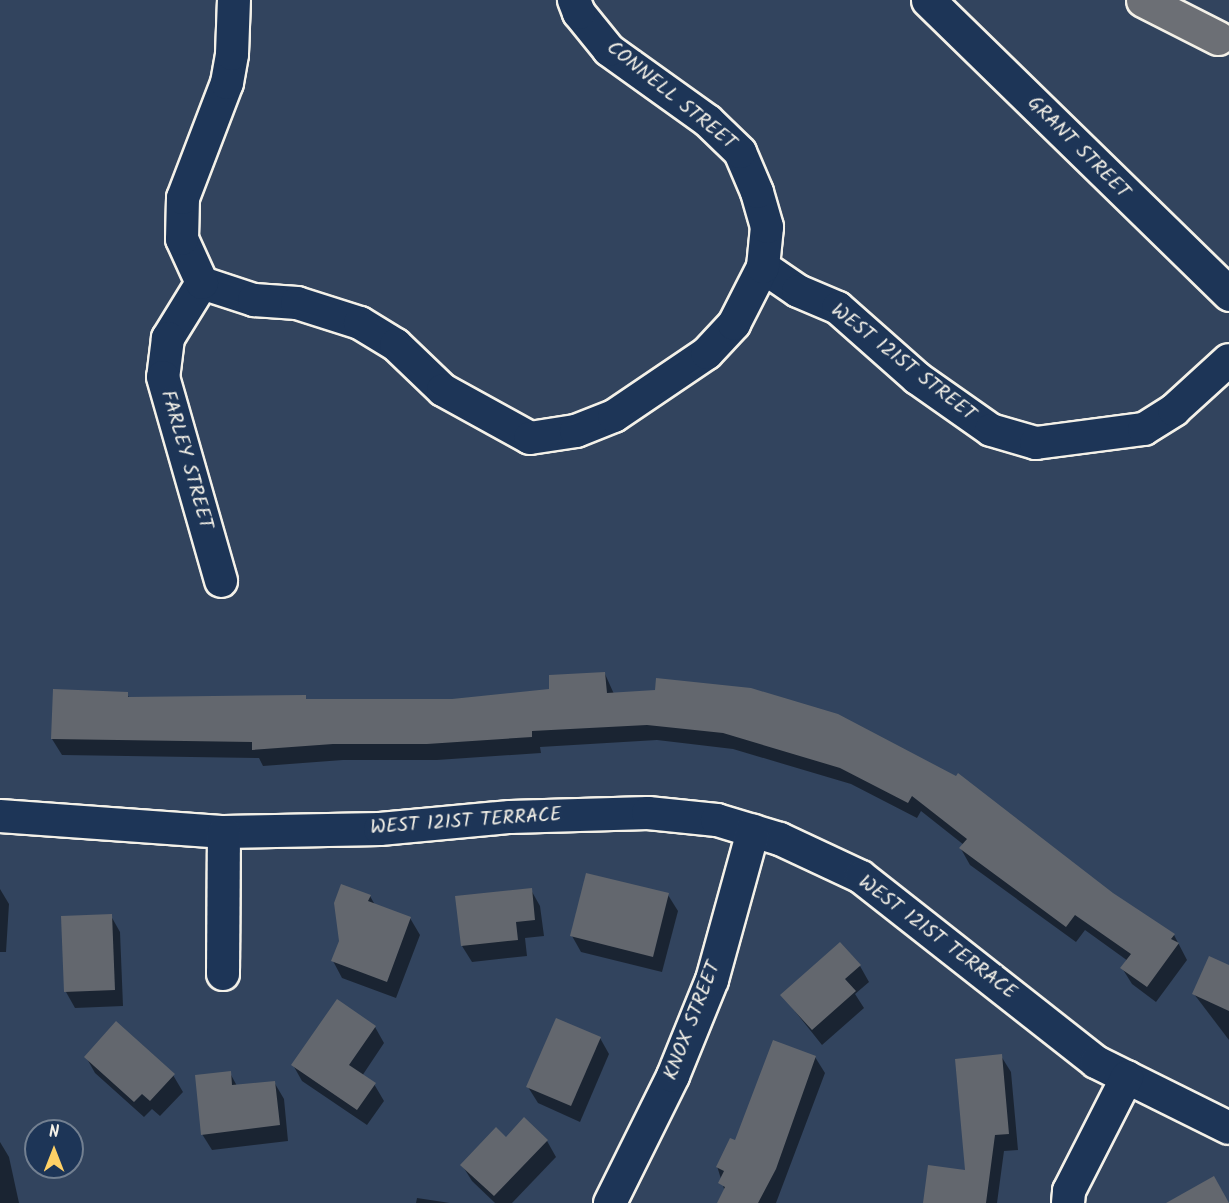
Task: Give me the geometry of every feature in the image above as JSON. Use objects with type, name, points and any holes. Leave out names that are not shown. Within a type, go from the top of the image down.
[{"type":"highway","points":[[1143,0],[1223,43]]},
{"type":"highway","points":[[1182,0],[1223,43]]},
{"type":"street","points":[[234,0],[232,54],[227,83],[183,198],[182,239],[202,284],[254,300],[297,303],[360,323],[396,345],[443,390],[530,438],[576,431],[614,416],[707,353],[734,324],[763,267]]},
{"type":"street","name":"CONNELL STREET","points":[[574,0],[579,13],[609,50],[708,121],[740,152],[767,227],[763,267]]},
{"type":"street","name":"GRANT STREET","points":[[928,0],[1229,294]]},
{"type":"street","name":"WEST 121ST STREET","points":[[763,267],[798,291],[838,308],[917,378],[991,430],[1036,443],[1144,429],[1174,410],[1229,360]]},
{"type":"street","name":"FARLEY STREET","points":[[202,284],[168,338],[163,377],[221,581]]},
{"type":"street","name":"WEST 121ST TERRACE","points":[[0,816],[224,831],[380,829],[510,817],[648,813],[717,820],[753,831],[861,877],[1095,1062],[1229,1128]]},
{"type":"street","points":[[223,974],[224,831]]},
{"type":"street","name":"KNOX STREET","points":[[610,1203],[673,1076],[712,980],[753,831]]},
{"type":"street","points":[[1068,1203],[1069,1191],[1127,1077]]},
{"type":"building","points":[[605,672],[607,693],[655,690],[656,678],[751,688],[838,714],[956,776],[958,773],[1113,893],[1175,934],[1171,939],[1179,943],[1147,987],[1120,968],[1131,954],[1075,915],[1066,927],[959,848],[967,839],[912,796],[908,803],[840,768],[723,733],[647,725],[532,731],[532,737],[427,744],[333,744],[252,750],[252,742],[51,739],[53,689],[128,692],[128,697],[306,695],[306,699],[452,699],[549,689],[549,675]]},
{"type":"building","points":[[586,873],[669,893],[653,957],[570,936]]},
{"type":"building","points":[[341,884],[371,895],[368,901],[411,917],[387,982],[331,961],[339,941],[334,903]]},
{"type":"building","points":[[532,888],[535,920],[516,922],[518,940],[461,946],[455,896]]},
{"type":"building","points":[[112,914],[115,990],[64,992],[61,916]]},
{"type":"building","points":[[840,942],[861,965],[845,979],[856,991],[812,1030],[780,995]]},
{"type":"building","points":[[1209,956],[1229,965],[1229,1011],[1192,994]]},
{"type":"building","points":[[337,999],[376,1026],[349,1065],[376,1083],[357,1110],[291,1065]]},
{"type":"building","points":[[556,1018],[601,1037],[571,1106],[526,1087]]},
{"type":"building","points":[[116,1021],[175,1074],[150,1101],[142,1094],[134,1102],[84,1057]]},
{"type":"building","points":[[773,1040],[816,1056],[776,1169],[758,1203],[717,1203],[725,1187],[718,1183],[724,1171],[716,1167],[730,1138],[735,1140]]},
{"type":"building","points":[[1002,1054],[1009,1134],[995,1135],[986,1203],[923,1203],[928,1165],[965,1170],[955,1059]]},
{"type":"building","points":[[231,1071],[232,1085],[275,1081],[280,1125],[201,1135],[195,1075]]},
{"type":"building","points":[[524,1117],[548,1140],[494,1196],[460,1165],[496,1127],[506,1137]]},
{"type":"building","points":[[1214,1176],[1229,1203],[1166,1203]]}]
